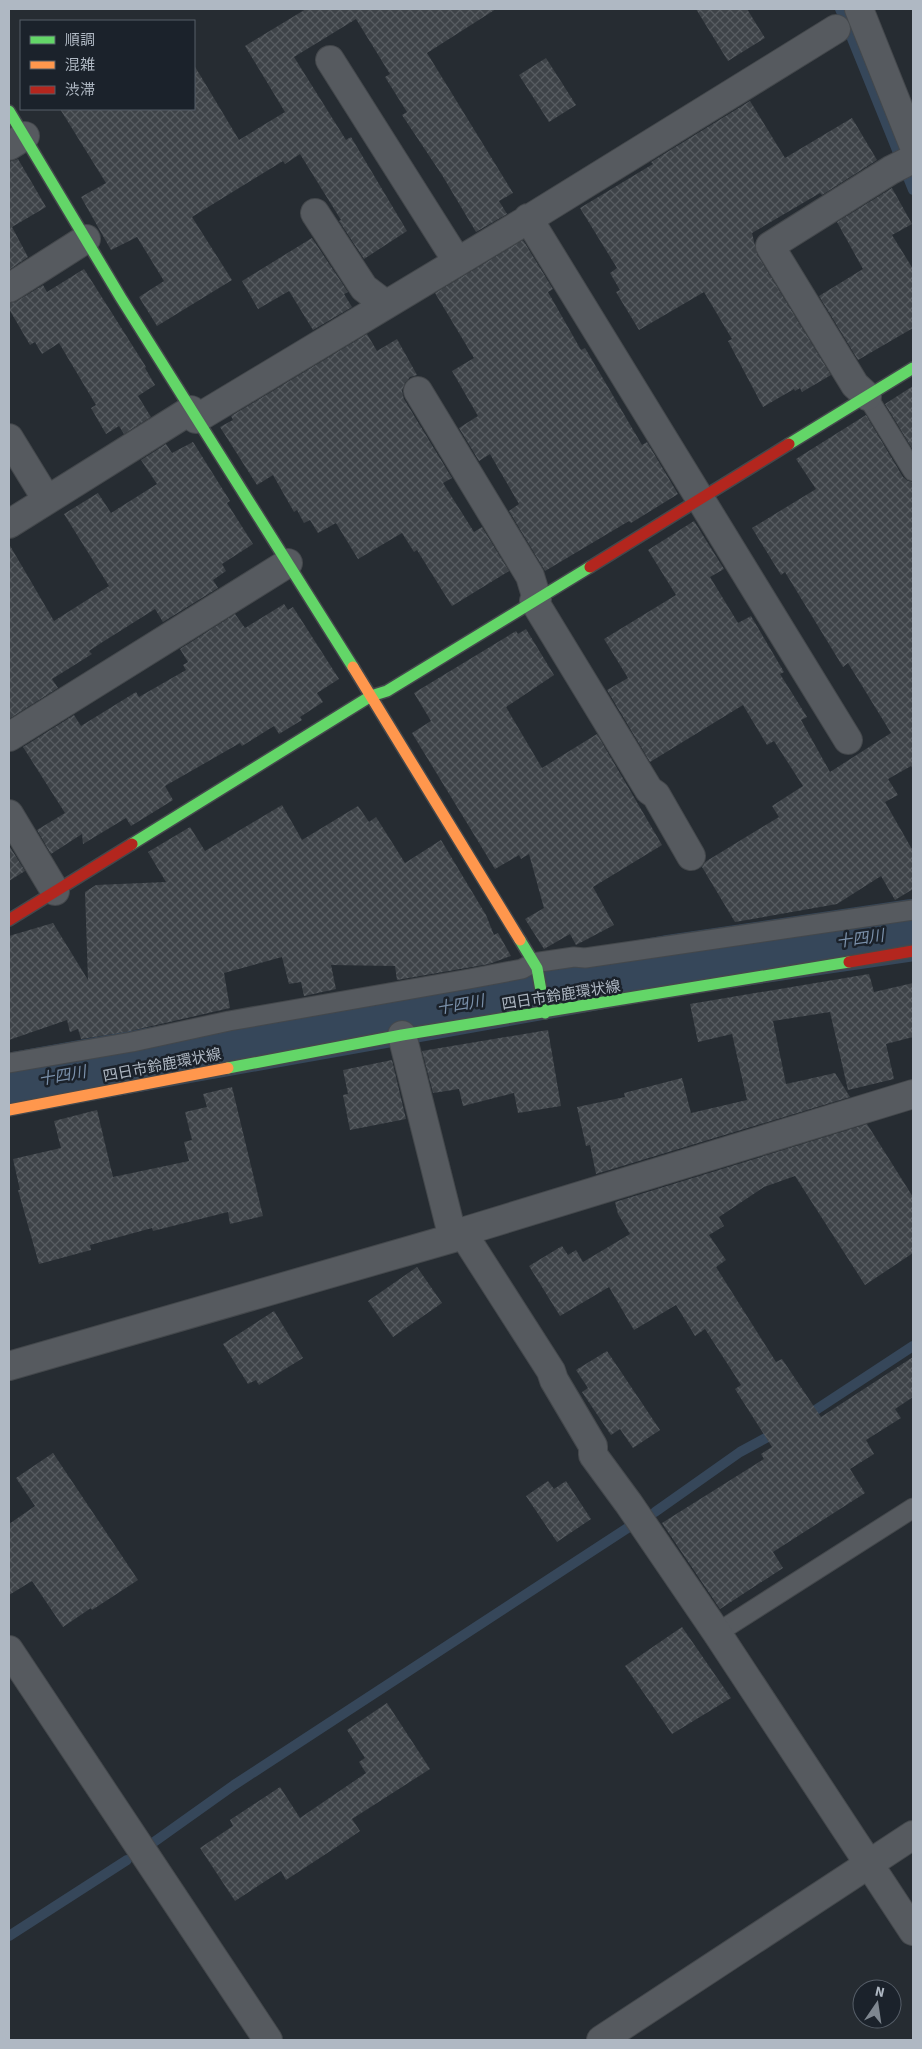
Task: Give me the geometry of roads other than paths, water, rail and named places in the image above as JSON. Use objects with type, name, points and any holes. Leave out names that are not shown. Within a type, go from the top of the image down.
[{"type":"street","points":[[859,9],[913,144]]},
{"type":"street","points":[[9,524],[193,414],[457,261],[836,29]]},
{"type":"street","points":[[330,60],[457,261]]},
{"type":"street","points":[[9,111],[17,141],[86,239],[193,414],[371,696],[535,966],[544,1009]]},
{"type":"street","points":[[867,396],[855,384],[770,246],[902,164]]},
{"type":"street","points":[[315,213],[364,288],[384,304]]},
{"type":"street","points":[[528,218],[848,740]]},
{"type":"street","points":[[9,288],[86,239]]},
{"type":"street","points":[[9,920],[371,696],[386,691],[913,368]]},
{"type":"street","points":[[418,391],[530,576],[536,600],[649,790],[656,795],[691,856]]},
{"type":"street","points":[[9,438],[47,500]]},
{"type":"street","points":[[9,737],[288,564]]},
{"type":"street","points":[[9,814],[55,891]]},
{"type":"street","name":"四日市鈴鹿環状線","points":[[9,1110],[544,1009],[913,951]]},
{"type":"street","points":[[402,1035],[458,1235],[552,1371],[554,1380],[593,1446],[593,1454],[717,1633],[913,1931]]},
{"type":"street","points":[[9,1366],[458,1235],[913,1094]]},
{"type":"street","points":[[9,1650],[268,2040]]},
{"type":"street","points":[[601,2040],[913,1835]]},
{"type":"lane","points":[[867,396],[913,471]]},
{"type":"lane","points":[[9,1063],[469,980],[574,957],[586,958],[913,910]]},
{"type":"lane","points":[[717,1633],[913,1508]]},
{"type":"waterway","points":[[840,9],[913,190]]},
{"type":"waterway","name":"十四川","points":[[9,1084],[669,966],[913,930]]},
{"type":"waterway","points":[[805,1417],[913,1346]]},
{"type":"waterway","points":[[655,1512],[740,1452],[777,1432]]},
{"type":"waterway","points":[[154,1842],[234,1785],[629,1527]]},
{"type":"waterway","points":[[9,1936],[127,1860]]}]
